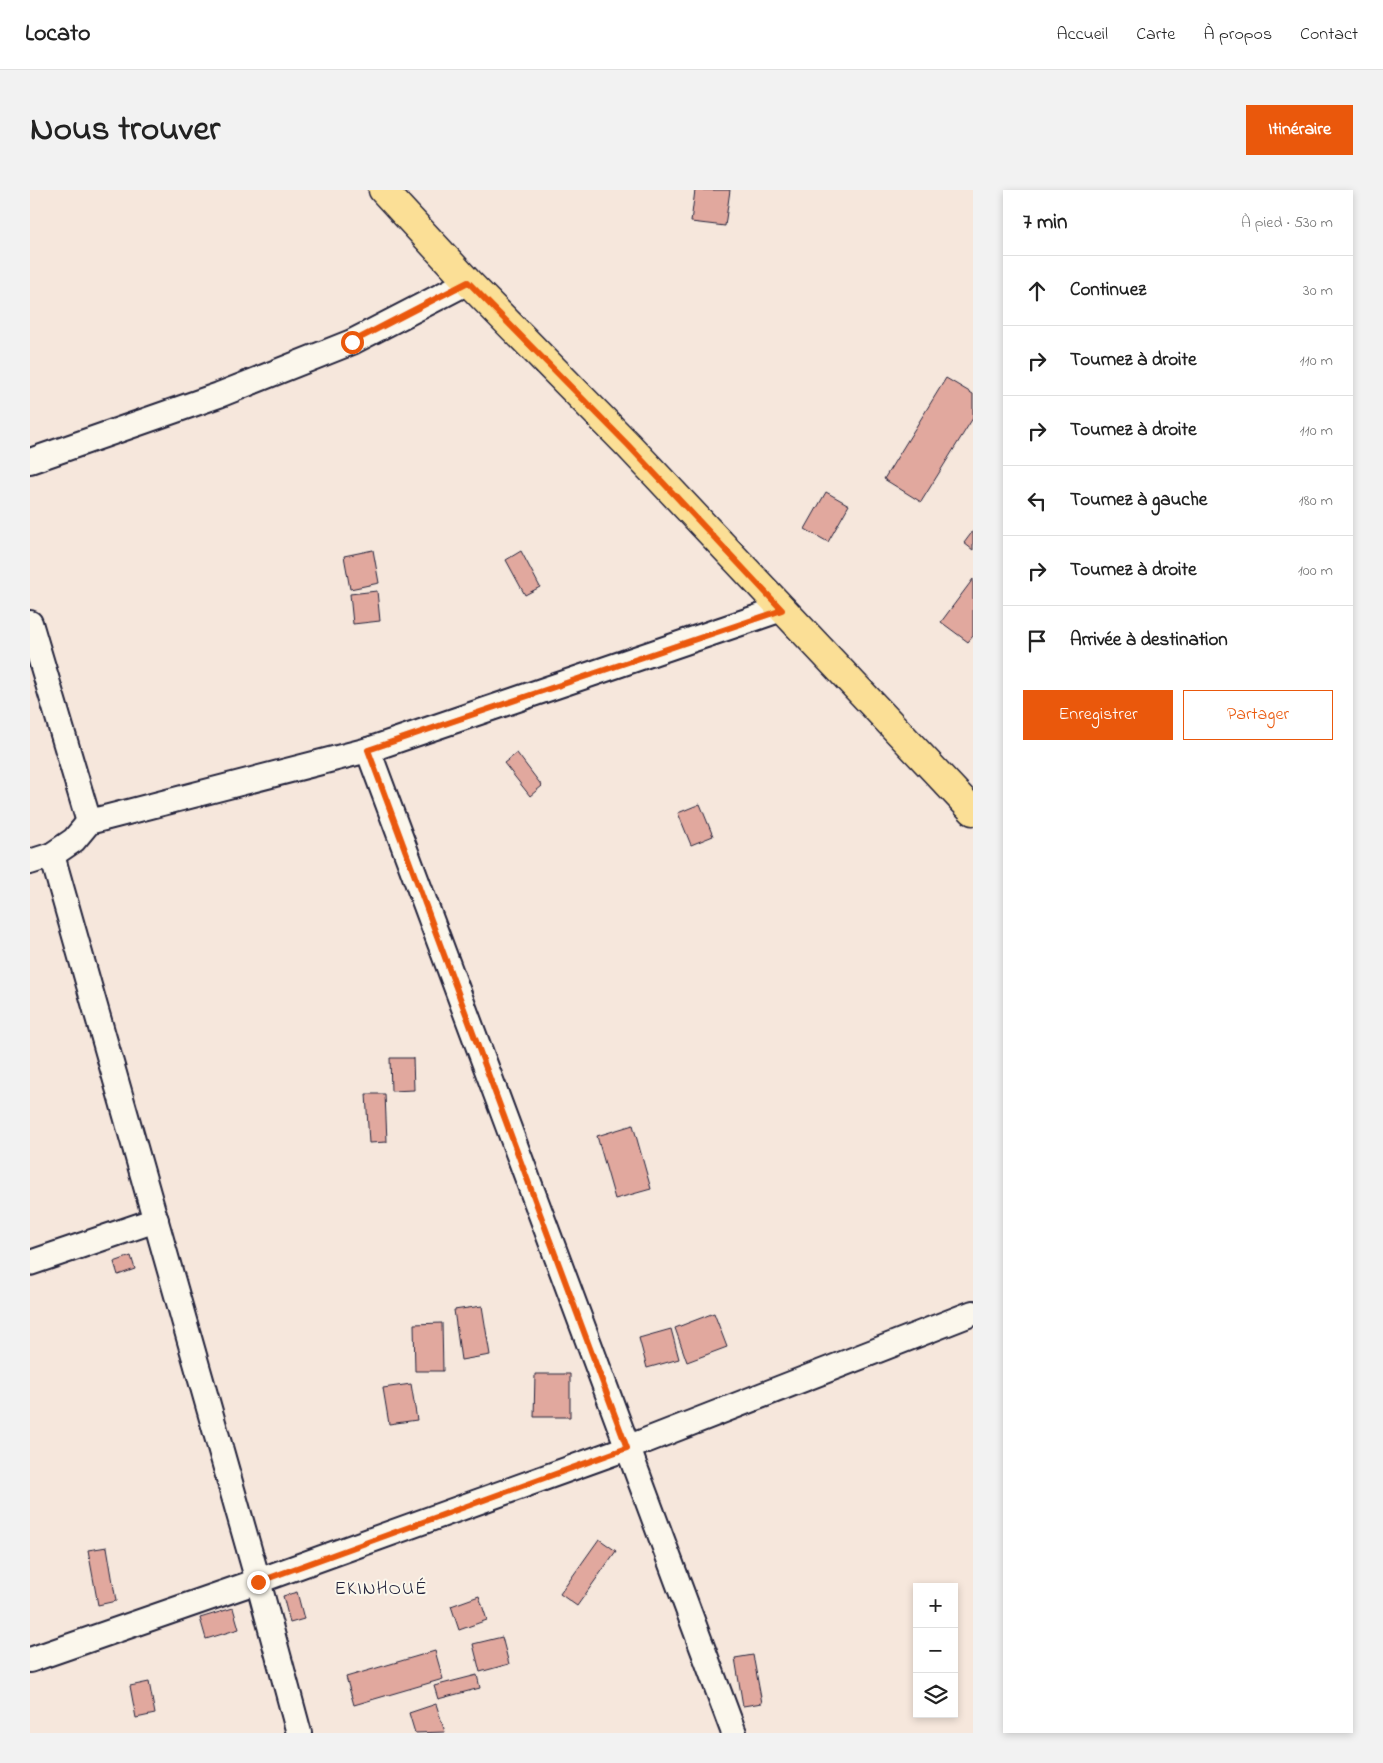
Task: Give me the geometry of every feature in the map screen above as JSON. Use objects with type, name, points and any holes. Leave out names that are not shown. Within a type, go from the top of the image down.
[{"type":"main road","points":[[383,190],[468,282],[628,445],[973,811]]},
{"type":"street","points":[[30,461],[220,395],[352,342],[468,282]]},
{"type":"street","points":[[299,1733],[156,1220],[41,858],[74,840],[89,822],[368,750],[782,610]]},
{"type":"street","points":[[30,623],[89,822]]},
{"type":"street","points":[[368,750],[734,1733]]},
{"type":"street","points":[[30,1263],[156,1220]]},
{"type":"street","points":[[30,1660],[258,1582],[627,1448],[973,1312]]},
{"type":"building","points":[[695,190],[730,190],[725,226],[691,222]]},
{"type":"building","points":[[946,378],[973,394],[973,418],[921,502],[884,479]]},
{"type":"building","points":[[826,492],[849,505],[828,542],[805,529]]},
{"type":"building","points":[[973,531],[973,550],[964,543]]},
{"type":"building","points":[[373,550],[379,583],[350,589],[344,556]]},
{"type":"building","points":[[521,551],[540,587],[525,595],[506,560]]},
{"type":"building","points":[[973,579],[973,636],[968,642],[941,622]]},
{"type":"building","points":[[377,591],[380,621],[353,624],[350,594]]},
{"type":"building","points":[[517,753],[542,786],[530,796],[504,763]]},
{"type":"building","points":[[700,804],[713,836],[691,845],[678,813]]},
{"type":"building","points":[[390,1058],[413,1058],[414,1090],[391,1091]]},
{"type":"building","points":[[366,1094],[385,1094],[387,1142],[369,1143]]},
{"type":"building","points":[[633,1125],[651,1189],[615,1199],[597,1136]]},
{"type":"building","points":[[131,1256],[135,1269],[118,1275],[114,1262]]},
{"type":"building","points":[[482,1306],[490,1355],[461,1360],[454,1310]]},
{"type":"building","points":[[714,1313],[727,1347],[687,1362],[675,1328]]},
{"type":"building","points":[[442,1323],[443,1371],[415,1371],[414,1324]]},
{"type":"building","points":[[671,1329],[679,1359],[647,1368],[639,1338]]},
{"type":"building","points":[[535,1374],[570,1374],[570,1417],[534,1417]]},
{"type":"building","points":[[411,1384],[417,1420],[389,1424],[383,1388]]},
{"type":"building","points":[[599,1539],[616,1551],[577,1606],[560,1594]]},
{"type":"building","points":[[107,1547],[116,1601],[98,1605],[88,1550]]},
{"type":"building","points":[[297,1592],[304,1619],[290,1623],[283,1596]]},
{"type":"building","points":[[479,1596],[487,1620],[459,1630],[451,1606]]},
{"type":"building","points":[[233,1608],[239,1629],[206,1639],[200,1618]]},
{"type":"building","points":[[502,1637],[509,1664],[480,1672],[473,1644]]},
{"type":"building","points":[[435,1651],[443,1679],[354,1705],[346,1677]]},
{"type":"building","points":[[753,1655],[762,1703],[743,1706],[735,1658]]},
{"type":"building","points":[[477,1675],[480,1688],[438,1699],[434,1686]]},
{"type":"building","points":[[149,1682],[155,1714],[136,1718],[130,1686]]},
{"type":"building","points":[[436,1704],[445,1732],[415,1733],[409,1713]]},
{"type":"district","name":"EKINHOUÉ","points":[[381,1587]]},
{"type":"route","points":[[258,1582],[627,1448],[368,750],[782,610],[628,445],[468,282],[352,342]]}]
